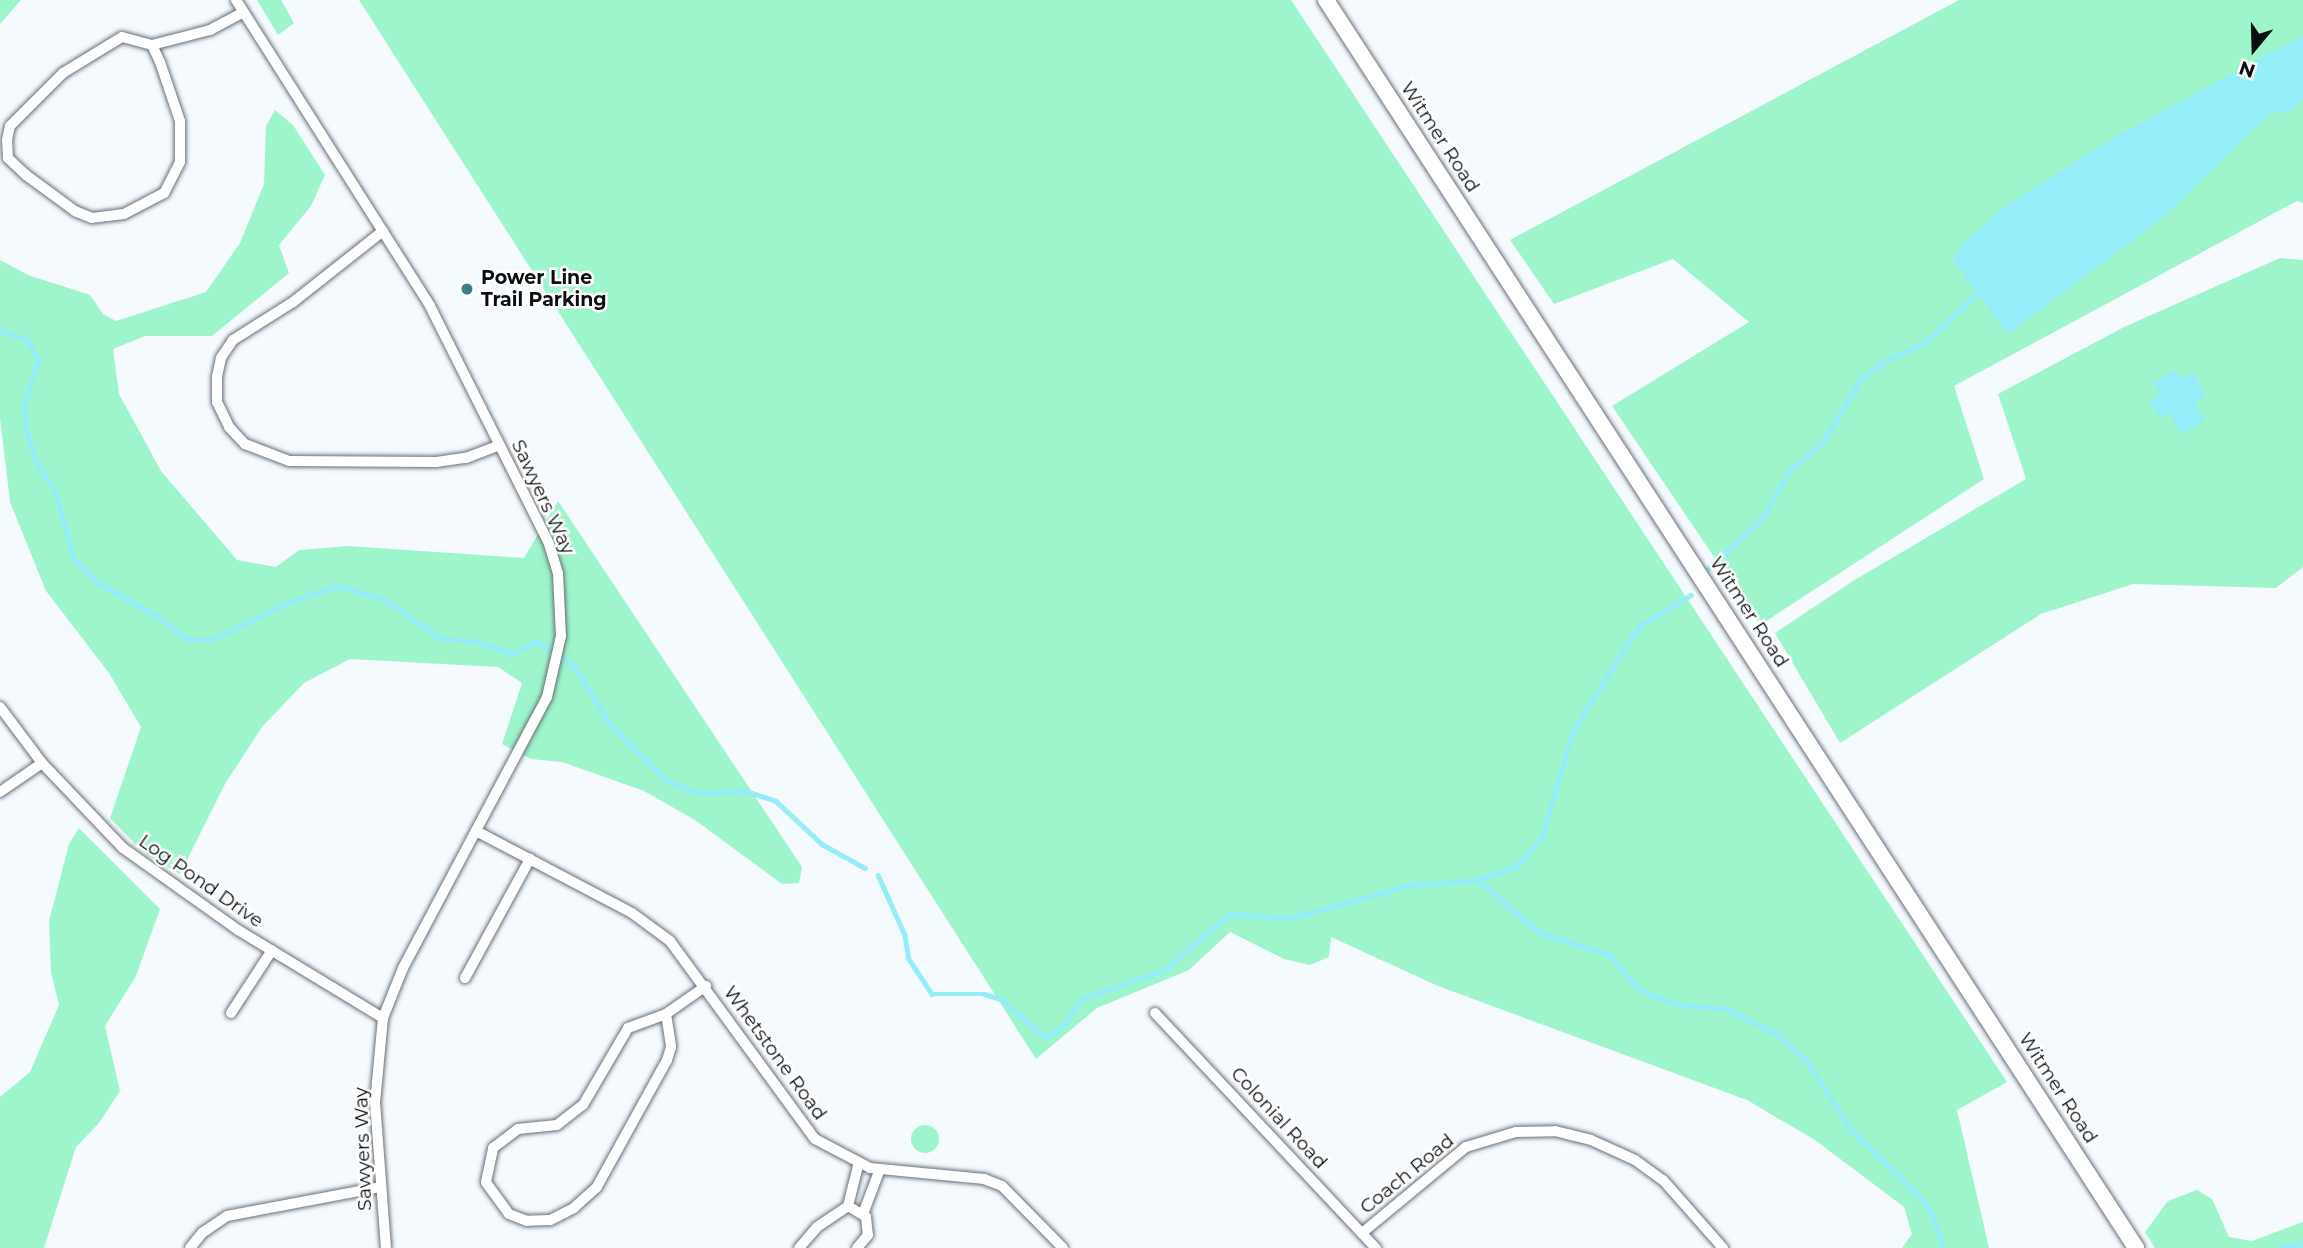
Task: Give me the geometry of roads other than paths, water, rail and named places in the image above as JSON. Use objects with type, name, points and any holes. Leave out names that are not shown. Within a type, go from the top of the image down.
[{"type":"street","name":"Sawyers Way","points":[[236,0],[430,306],[549,544],[558,573],[561,636],[556,670],[547,697],[404,968],[383,1018],[375,1102],[386,1248]]},
{"type":"street","name":"Witmer Road","points":[[1326,0],[2136,1248]]},
{"type":"street","points":[[152,46],[180,121],[183,146],[173,180],[164,193],[124,214],[92,218],[75,211],[8,158],[10,126],[62,73],[107,42],[122,37],[152,46],[210,30],[244,12]]},
{"type":"street","points":[[383,231],[293,302],[233,340],[221,358],[217,377],[218,402],[229,427],[245,444],[289,461],[436,462],[466,458],[500,445]]},
{"type":"street","name":"Log Pond Drive","points":[[0,707],[43,763],[123,848],[272,950],[383,1018]]},
{"type":"street","points":[[0,792],[43,763]]},
{"type":"street","name":"Whetstone Road","points":[[476,831],[632,913],[670,941],[706,986],[752,1057],[787,1096],[815,1139],[859,1162],[880,1169],[984,1180],[1002,1186],[1063,1248]]},
{"type":"street","points":[[465,978],[530,859]]},
{"type":"street","points":[[231,1013],[272,950]]},
{"type":"street","points":[[666,1014],[671,1047],[667,1060],[597,1187],[574,1208],[550,1220],[527,1221],[509,1214],[486,1182],[494,1148],[518,1129],[557,1125],[583,1105],[628,1028],[666,1014],[706,986]]},
{"type":"street","name":"Colonial Road","points":[[1155,1013],[1376,1248]]},
{"type":"street","name":"Coach Road","points":[[1362,1233],[1466,1147],[1516,1132],[1555,1131],[1591,1140],[1635,1160],[1663,1180],[1723,1248]]},
{"type":"street","points":[[799,1248],[824,1221],[848,1206],[859,1162]]},
{"type":"street","points":[[857,1248],[868,1235],[863,1214],[880,1169]]},
{"type":"street","points":[[190,1248],[202,1233],[227,1216],[381,1187]]},
{"type":"street","points":[[848,1206],[863,1214]]},
{"type":"water","points":[[2303,36],[2303,99],[2292,110],[2269,114],[2159,221],[2008,334],[1953,261],[1960,247],[2003,208],[2113,138]]},
{"type":"water","points":[[2175,369],[2181,379],[2193,372],[2206,396],[2195,403],[2205,421],[2181,434],[2169,413],[2159,418],[2149,401],[2160,395],[2153,382]]},
{"type":"waterway","points":[[1707,570],[1762,519],[1789,471],[1824,441],[1861,379],[1885,361],[1926,342],[1980,291]]},
{"type":"waterway","points":[[0,330],[27,340],[39,359],[24,406],[27,434],[39,467],[55,490],[74,558],[97,582],[157,616],[187,639],[211,640],[287,603],[338,586],[384,599],[440,638],[479,642],[512,654],[537,641],[575,667],[610,724],[667,781],[697,793],[746,791],[776,801],[822,844],[865,868]]},
{"type":"waterway","points":[[878,875],[905,935],[909,959],[932,994],[984,994],[1001,999],[1045,1038],[1064,1025],[1081,999],[1164,970],[1230,914],[1291,918],[1411,885],[1478,880],[1518,865],[1542,836],[1573,731],[1631,638],[1641,625],[1691,595]]},
{"type":"waterway","points":[[1478,880],[1540,933],[1609,955],[1640,990],[1677,1004],[1727,1009],[1778,1035],[1806,1059],[1851,1130],[1922,1198],[1933,1215],[1943,1248]]},
{"type":"waterway","points":[[2279,1248],[2303,1243]]},
{"type":"place","name":"Power Line Trail Parking","points":[[467,289]]}]
